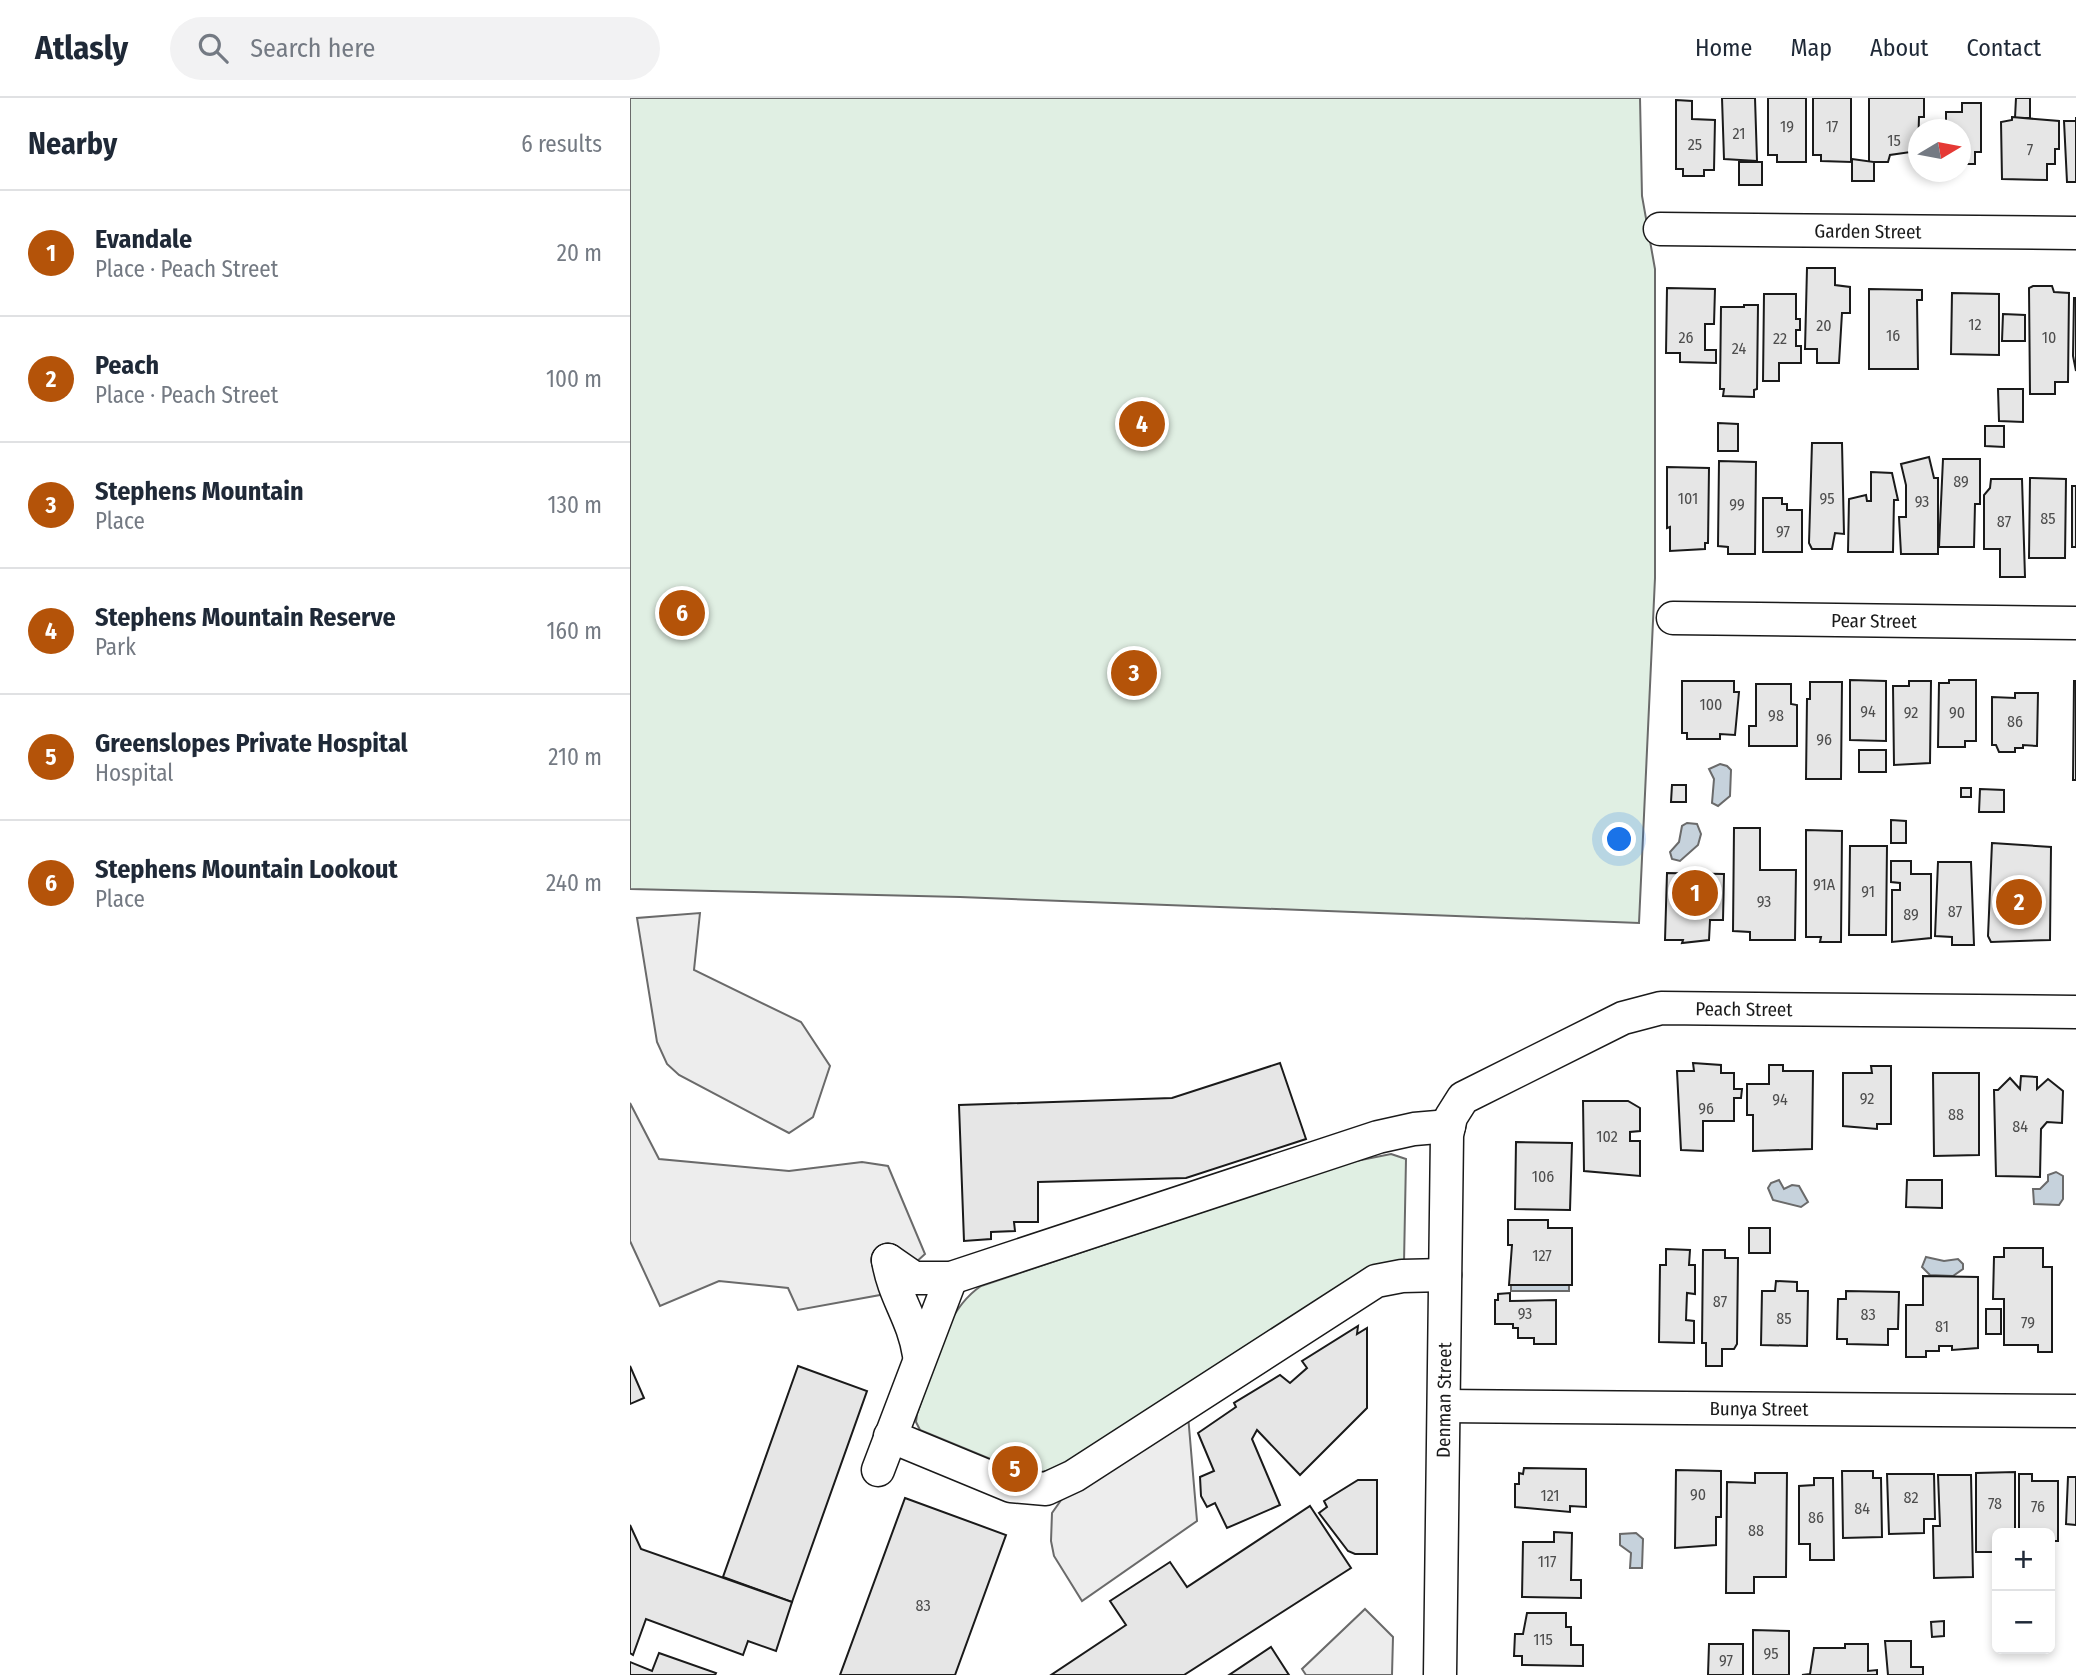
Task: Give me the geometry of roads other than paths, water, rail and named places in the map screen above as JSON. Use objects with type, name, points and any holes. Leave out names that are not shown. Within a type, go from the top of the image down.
[{"type":"street","name":"Garden Street","points":[[1660,229],[2076,233]]},
{"type":"street","name":"Pear Street","points":[[1673,618],[2076,623]]},
{"type":"street","name":"Peach Street","points":[[1449,1126],[1457,1106],[1471,1093],[1643,1011],[1680,1007],[2076,1012]]},
{"type":"street","name":"Denman Street","points":[[1440,1675],[1449,1126]]},
{"type":"street","points":[[919,1356],[915,1331],[892,1287],[888,1260],[914,1278],[951,1278],[1378,1137],[1414,1129],[1449,1126]]},
{"type":"street","points":[[890,1436],[1011,1486],[1046,1489],[1074,1476],[1376,1281],[1402,1276],[1446,1275]]},
{"type":"street","points":[[878,1470],[919,1356],[951,1278]]},
{"type":"street","name":"Bunya Street","points":[[1444,1406],[2076,1410]]},
{"type":"place","name":"Stephens Mountain Reserve","points":[[1142,424]]},
{"type":"place","name":"Stephens Mountain Lookout","points":[[682,613]]},
{"type":"place","name":"Stephens Mountain","points":[[1134,673]]},
{"type":"place","name":"Evandale","points":[[1695,893]]},
{"type":"place","name":"Peach","points":[[2019,902]]},
{"type":"place","name":"Greenslopes Private Hospital","points":[[1015,1469]]}]
